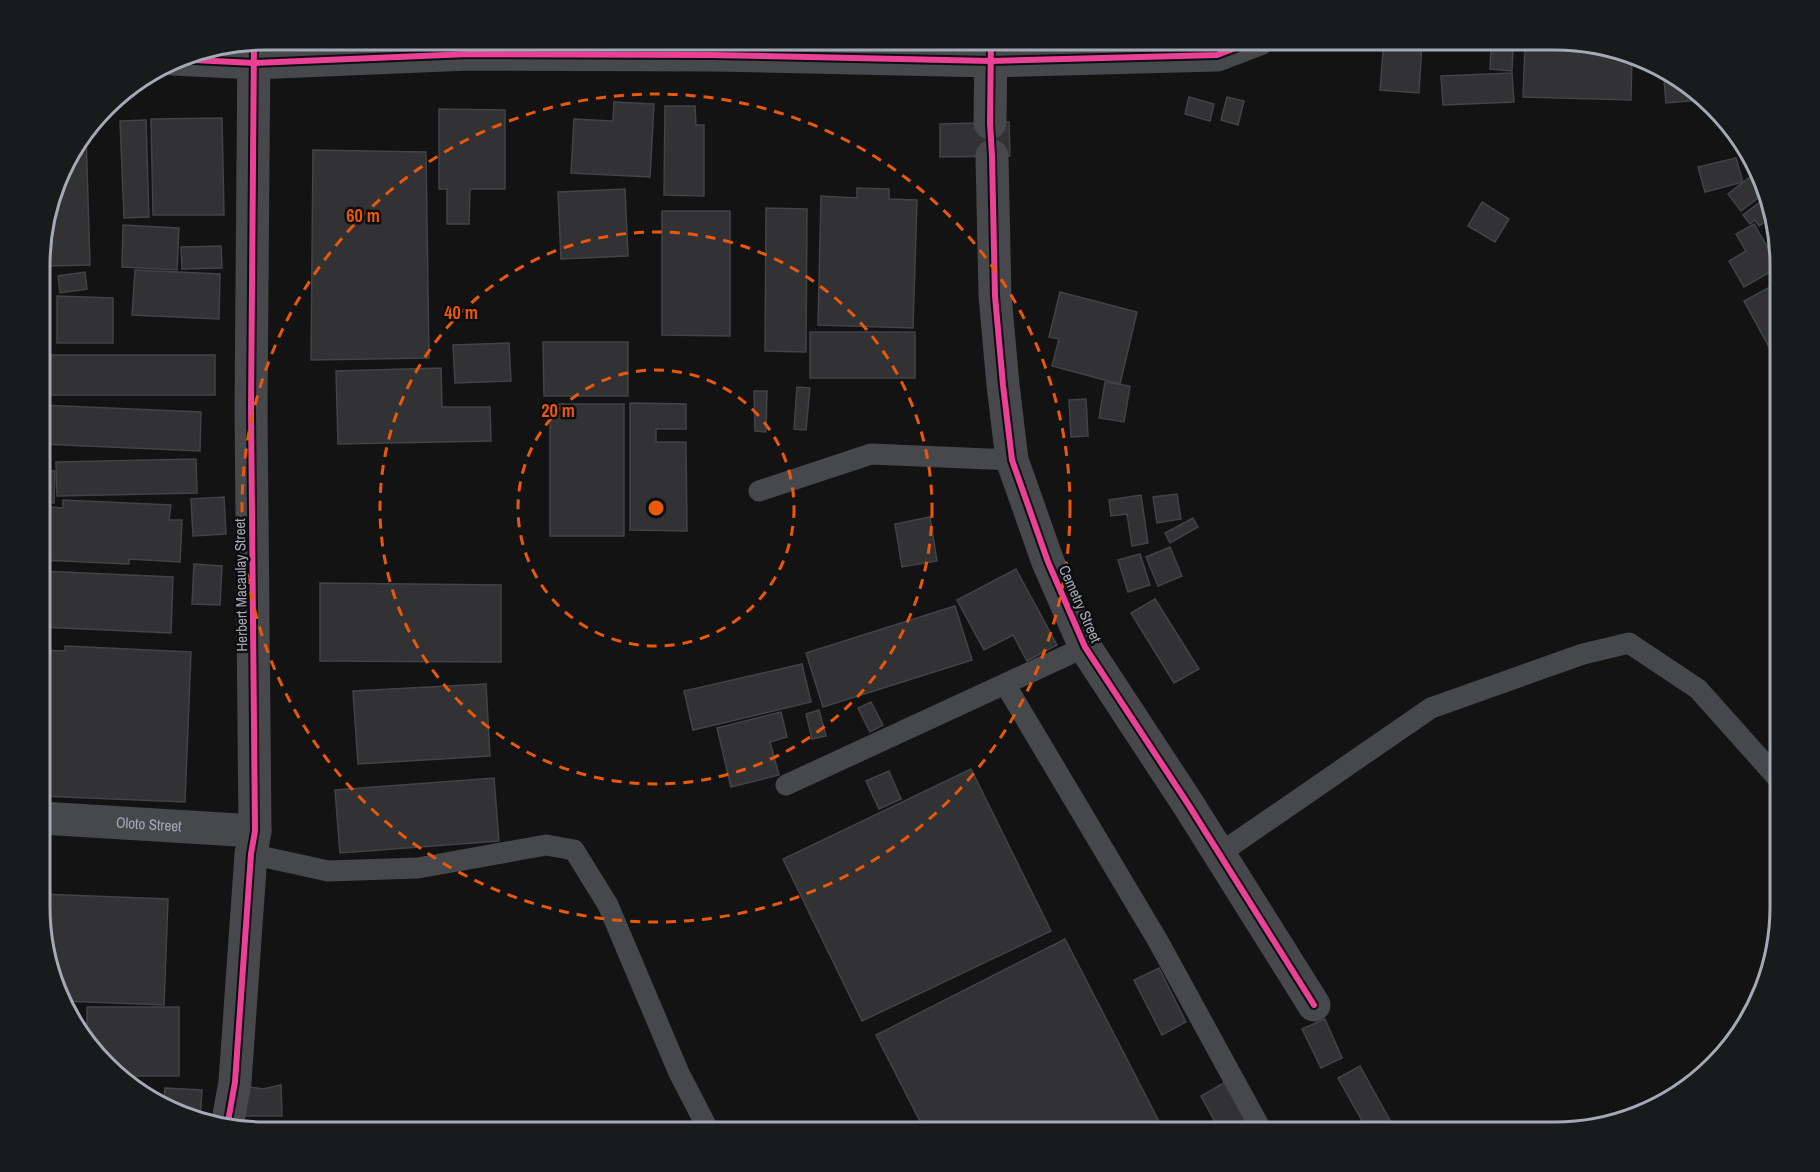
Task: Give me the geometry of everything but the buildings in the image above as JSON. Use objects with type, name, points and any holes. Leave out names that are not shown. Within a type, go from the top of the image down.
[{"type":"street","points":[[990,123],[991,50]]},
{"type":"street","points":[[217,55],[254,52],[712,55],[991,50],[1217,55],[1230,50]]},
{"type":"street","name":"Herbert Macaulay Street","points":[[228,1119],[235,1082],[253,842],[251,420],[254,52]]},
{"type":"street","name":"Cemetry Street","points":[[992,156],[995,296],[1012,460],[1048,562],[1085,647],[1314,1005]]},
{"type":"street","name":"Oloto Street","points":[[50,819],[253,842]]},
{"type":"lane","points":[[759,491],[872,454],[1012,460]]},
{"type":"lane","points":[[1219,854],[1431,708],[1583,654],[1629,643],[1698,689],[1770,771]]},
{"type":"lane","points":[[786,785],[1085,647]]},
{"type":"lane","points":[[1005,684],[1158,941],[1257,1122]]},
{"type":"lane","points":[[253,842],[328,871],[418,868],[546,845],[574,850],[608,905],[679,1073],[704,1122]]},
{"type":"cycle path","points":[[228,1119],[235,1082],[251,854],[255,831],[251,409],[254,50]]},
{"type":"cycle path","points":[[991,50],[990,123],[995,296],[1012,460],[1048,562],[1085,647],[1188,804],[1314,1005]]},
{"type":"cycle path","points":[[198,60],[254,63],[469,54],[712,55],[991,61],[1217,55],[1230,50]]}]
